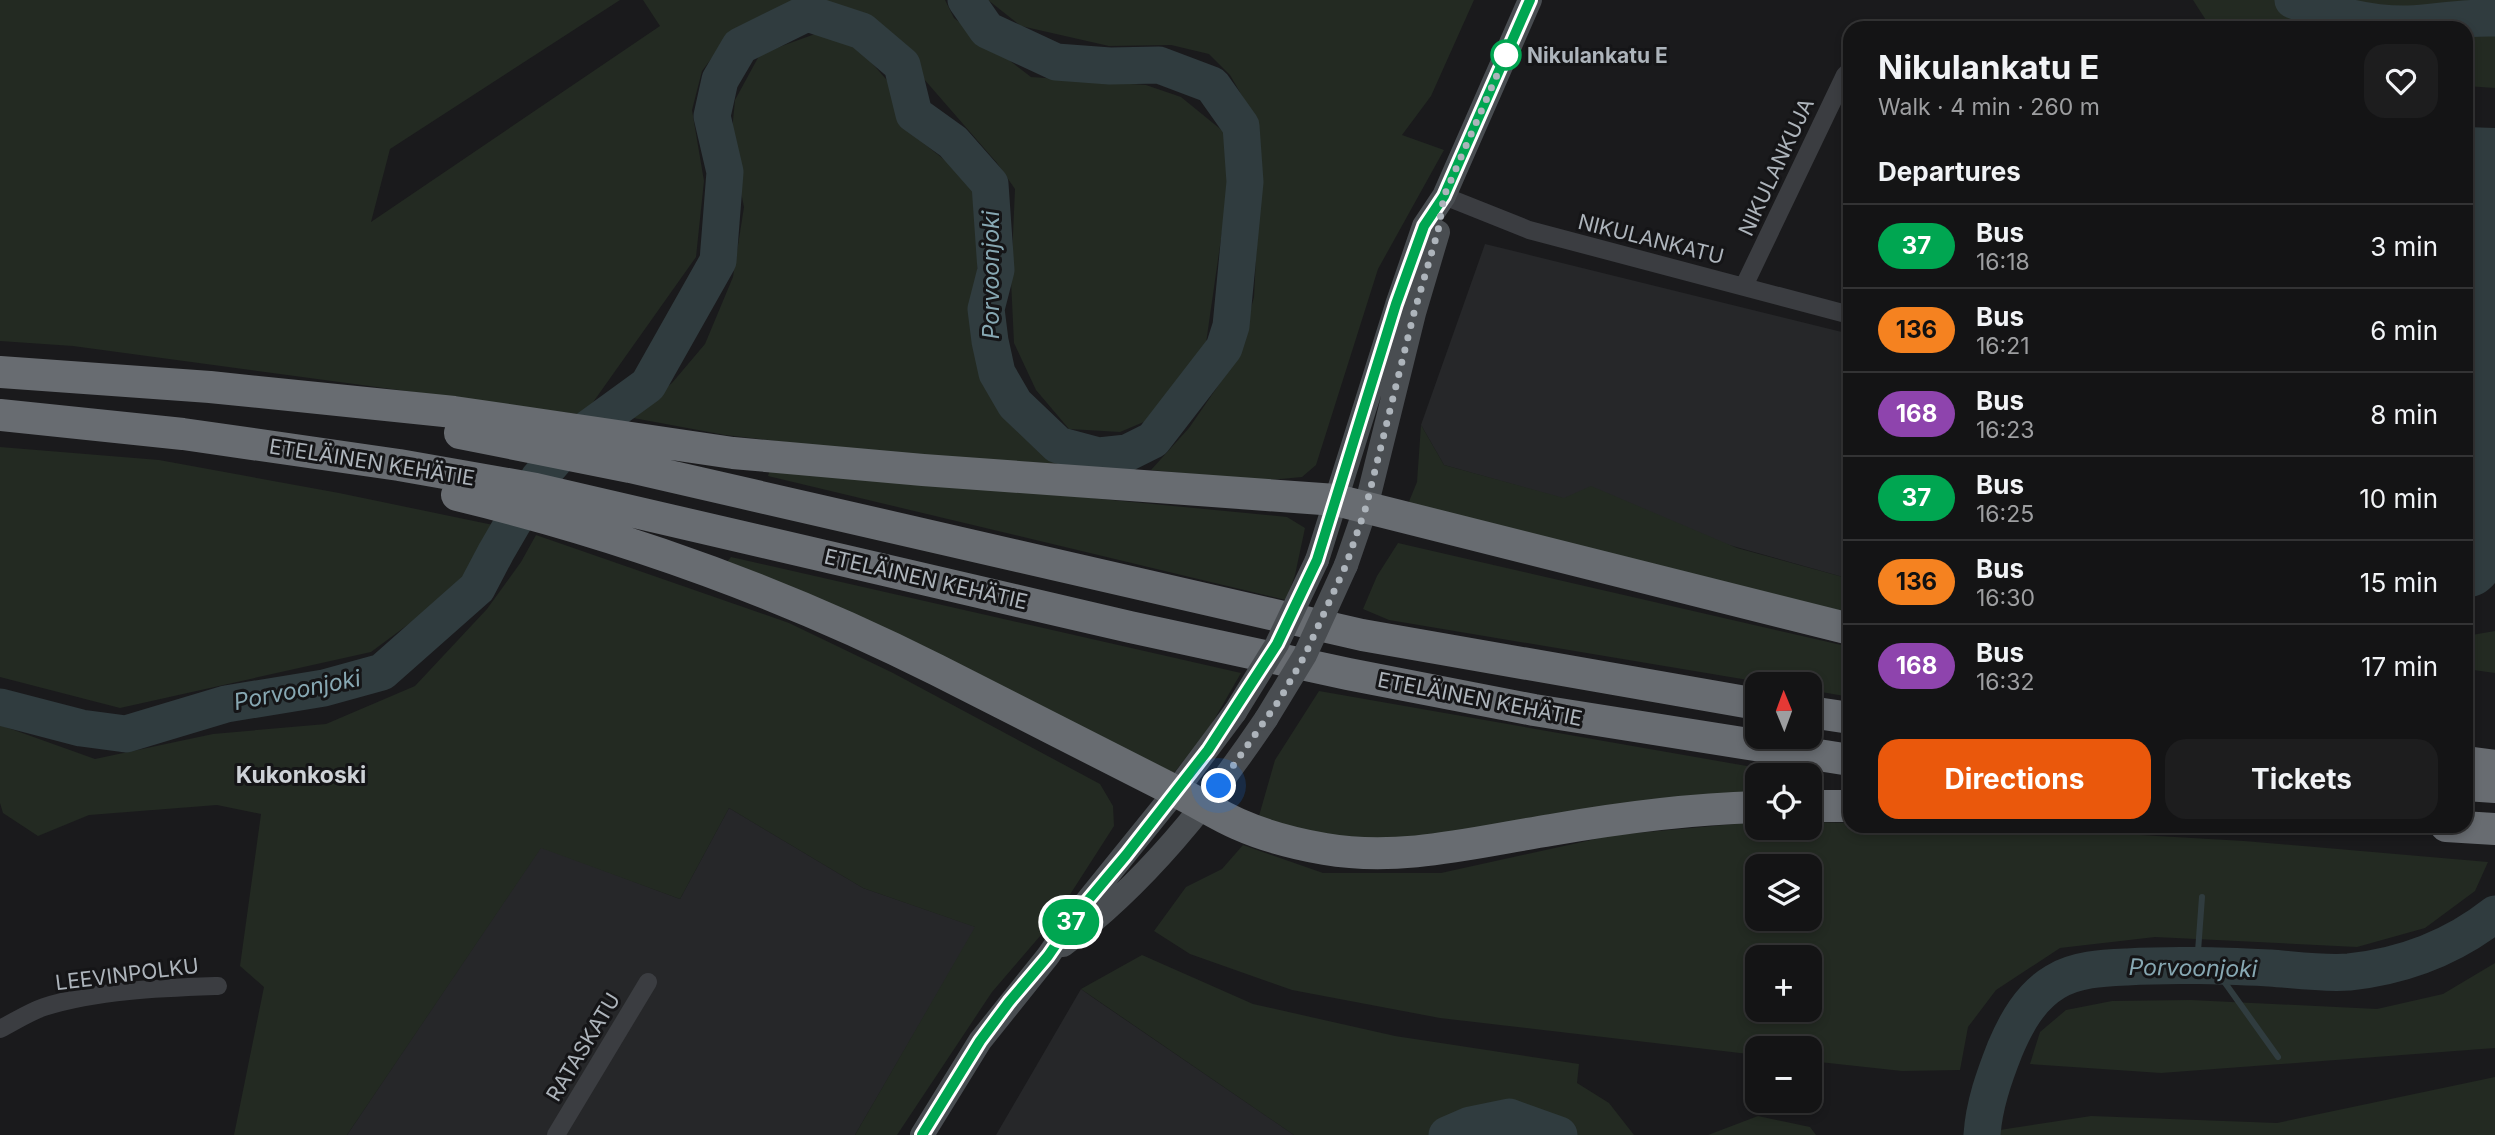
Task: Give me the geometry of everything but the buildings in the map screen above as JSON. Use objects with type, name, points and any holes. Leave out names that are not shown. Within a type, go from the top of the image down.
[{"type":"highway","name":"ETELÄINEN KEHÄTIE","points":[[0,373],[493,427],[629,467],[1362,635],[1745,702]]},
{"type":"highway","name":"ETELÄINEN KEHÄTIE","points":[[0,416],[183,433],[459,485],[600,518],[1348,674],[1534,710],[1843,759]]},
{"type":"highway","points":[[493,427],[646,439],[733,453],[1351,504],[1843,627]]},
{"type":"highway","points":[[600,518],[727,578],[832,621],[935,668],[1238,824],[1322,848],[1361,854],[1401,853],[1616,819],[1745,808]]},
{"type":"highway","points":[[1822,714],[1843,717]]},
{"type":"highway","points":[[2473,763],[2495,766]]},
{"type":"highway","points":[[2473,785],[2495,787]]},
{"type":"highway","points":[[1822,806],[1843,806]]},
{"type":"highway","points":[[2473,828],[2495,829]]},
{"type":"main road","points":[[1190,798],[1235,712],[1277,644],[1317,560],[1351,504],[1414,313],[1438,231],[1444,196],[1530,0]]},
{"type":"main road","points":[[922,1135],[980,1041],[1048,956],[1079,911],[1190,798],[1234,767],[1305,655],[1346,565],[1351,504]]},
{"type":"street","name":"NIKULANKUJA","points":[[1744,286],[1843,77]]},
{"type":"street","name":"NIKULANKATU","points":[[1444,196],[1541,233],[1843,313]]},
{"type":"street","name":"RATASKATU","points":[[556,1135],[648,982]]},
{"type":"street","name":"LEEVINPOLKU","points":[[0,1029],[41,1008],[89,997],[218,986]]},
{"type":"shaded area","points":[[0,0],[620,0],[390,149],[371,222],[660,26],[643,0],[796,0],[729,35],[702,71],[692,110],[704,181],[696,257],[584,415],[73,346],[0,341]]},
{"type":"shaded area","points":[[813,0],[945,0],[954,18],[1031,77],[1146,85],[1181,97],[1224,132],[1230,176],[1203,364],[1158,416],[1120,432],[1069,429],[1036,390],[1014,343],[1011,280],[1015,189],[997,163],[870,17]]},
{"type":"shaded area","points":[[988,0],[1474,0],[1431,96],[1402,135],[1444,150],[1378,269],[1316,465],[1302,477],[1261,481],[1151,470],[1189,428],[1238,357],[1254,297],[1259,198],[1256,120],[1230,75],[1209,54],[1171,45],[1109,46],[1021,26]]},
{"type":"shaded area","points":[[2193,0],[2495,0],[2495,88],[2473,86],[2473,21],[2206,21]]},
{"type":"shaded area","points":[[815,34],[856,45],[893,87],[903,127],[970,180],[978,207],[976,340],[1001,404],[1040,452],[1078,465],[879,453],[725,435],[628,417],[672,383],[705,344],[733,277],[744,207],[731,142],[735,100],[760,54]]},
{"type":"shaded area","points":[[2473,127],[2495,128],[2495,583],[2482,594],[2474,596]]},
{"type":"shaded area","points":[[1485,244],[1843,332],[1843,577],[1444,465],[1421,425]]},
{"type":"shaded area","points":[[1421,425],[1444,465],[1564,498],[1591,486],[1737,548],[1843,577],[1843,611],[1408,504],[1417,482]]},
{"type":"shaded area","points":[[0,447],[159,460],[498,526],[460,586],[371,652],[120,708],[0,677]]},
{"type":"shaded area","points":[[771,467],[1287,517],[1305,528],[1295,575],[1286,600],[768,476]]},
{"type":"shaded area","points":[[536,535],[789,623],[893,673],[1100,784],[1113,806],[1114,826],[1053,921],[992,992],[897,1135],[855,1135],[975,927],[863,888],[729,808],[680,899],[541,848],[347,1135],[234,1135],[264,987],[240,966],[261,814],[217,805],[89,815],[38,836],[3,813],[0,803],[0,725],[95,759],[213,734],[326,724],[415,686],[487,609],[521,562]]},
{"type":"shaded area","points":[[1398,543],[1843,645],[1843,696],[1822,692],[1822,672],[1745,672],[1745,679],[1389,620],[1363,609],[1377,576]]},
{"type":"shaded area","points":[[731,557],[1241,673],[1211,725],[1171,777],[726,563]]},
{"type":"shaded area","points":[[2495,631],[2495,673],[2473,670],[2473,635]]},
{"type":"shaded area","points":[[1319,691],[1745,766],[1745,797],[1387,843],[1305,833],[1259,816],[1275,760]]},
{"type":"shaded area","points":[[729,808],[863,888],[976,927],[855,1135],[347,1135],[541,847],[680,899]]},
{"type":"shaded area","points":[[1822,822],[1843,823],[1843,833],[2105,833],[2244,841],[2488,862],[2475,891],[2425,928],[2357,947],[2155,937],[2060,948],[1996,990],[1968,1027],[1960,1070],[1902,1071],[1822,1062],[1822,1036],[1745,1036],[1745,1054],[1440,1018],[1292,990],[1190,954],[1154,931],[1186,887],[1222,869],[1243,845],[1323,873],[1441,873],[1614,835],[1745,823],[1745,840],[1822,840]]},
{"type":"shaded area","points":[[1142,955],[1253,1004],[1395,1036],[1579,1064],[1577,1083],[1609,1103],[1634,1135],[1294,1135],[1081,989]]},
{"type":"shaded area","points":[[2495,963],[2495,1048],[2161,1073],[2030,1064],[2040,1032],[2066,1010],[2112,1001],[2191,1000],[2377,1009],[2443,994]]},
{"type":"shaded area","points":[[1081,989],[1095,999],[1294,1135],[996,1135]]},
{"type":"shaded area","points":[[2495,1077],[2495,1135],[1967,1135],[2091,1116],[2277,1123]]},
{"type":"shaded area","points":[[1758,1116],[1810,1127],[1816,1135],[1708,1135]]},
{"type":"waterway","name":"Porvoonjoki","points":[[0,707],[81,728],[126,734],[226,704],[324,688],[382,672],[477,588],[539,478],[571,441],[648,385],[718,261],[725,172],[712,116],[720,80],[740,46],[807,13],[862,31],[902,65],[914,114],[953,142],[990,184],[996,270],[986,309],[997,373],[1015,404],[1058,445],[1099,456],[1127,453],[1153,440],[1224,348],[1231,326],[1245,182],[1241,126],[1212,85],[1159,65],[1110,66],[1056,62],[987,30],[966,0]]},
{"type":"waterway","name":"Porvoonjoki","points":[[2293,0],[2364,21]]},
{"type":"waterway","name":"Porvoonjoki","points":[[2441,21],[2495,18]]},
{"type":"waterway","points":[[2197,965],[2202,897]]},
{"type":"waterway","name":"Porvoonjoki","points":[[1982,1135],[1990,1091],[2014,1030],[2038,995],[2055,982],[2072,974],[2109,968],[2181,965],[2349,972],[2389,965],[2426,954],[2462,937],[2495,914]]},
{"type":"waterway","points":[[2213,966],[2278,1057]]},
{"type":"waterway","name":"Porvoonjoki","points":[[1447,1135],[1470,1125],[1509,1117],[1559,1135]]},
{"type":"bus line","name":"37","points":[[922,1135],[980,1041],[1048,956],[1079,911],[1208,750],[1277,644],[1317,560],[1396,304],[1424,226],[1444,196],[1530,0]]},
{"type":"place","name":"Nikulankatu E","points":[[1506,55]]},
{"type":"district","name":"Kukonkoski","points":[[301,775]]},
{"type":"route","points":[[1219,786],[1280,699],[1305,655],[1346,565],[1366,507],[1414,313],[1438,231],[1444,196],[1508,50],[1506,55]]}]
